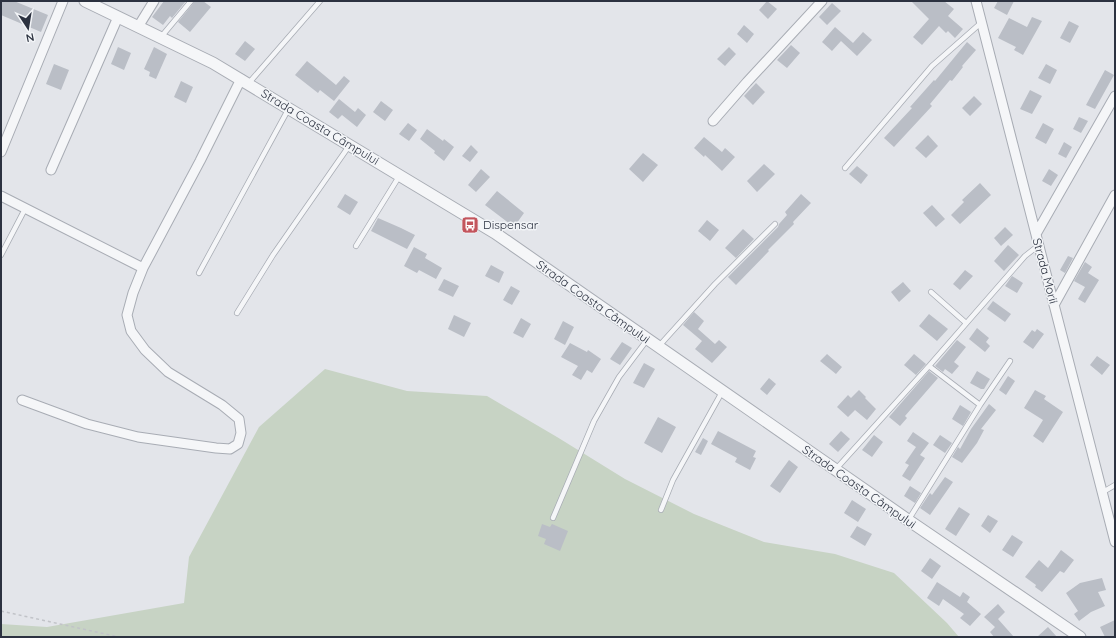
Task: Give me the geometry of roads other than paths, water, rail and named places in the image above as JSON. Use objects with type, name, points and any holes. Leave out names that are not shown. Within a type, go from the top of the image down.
[{"type":"street","points":[[1,152],[63,1]]},
{"type":"street","name":"Strada Coasta Câmpului","points":[[85,1],[214,63],[495,233],[722,392],[1080,637]]},
{"type":"street","points":[[138,27],[154,1]]},
{"type":"street","points":[[712,121],[822,1]]},
{"type":"street","name":"Strada Morii","points":[[976,1],[1115,542]]},
{"type":"street","points":[[51,170],[118,17]]},
{"type":"street","points":[[22,400],[87,424],[138,437],[230,449],[238,444],[241,433],[239,419],[222,405],[168,372],[145,350],[131,331],[127,315],[133,293],[143,268],[196,167],[244,81]]},
{"type":"street","points":[[1036,234],[1115,96]]},
{"type":"street","points":[[1054,305],[1115,194]]},
{"type":"street","points":[[1,196],[143,268]]},
{"type":"lane","points":[[160,38],[191,1]]},
{"type":"lane","points":[[244,81],[320,1]]},
{"type":"lane","points":[[845,168],[932,66],[982,22]]},
{"type":"lane","points":[[199,273],[289,108]]},
{"type":"lane","points":[[237,313],[272,255],[350,145]]},
{"type":"lane","points":[[356,246],[400,175]]},
{"type":"lane","points":[[1,255],[25,209]]},
{"type":"lane","points":[[658,347],[715,284],[775,224]]},
{"type":"lane","points":[[835,470],[929,366],[1024,256],[1039,246]]},
{"type":"lane","points":[[931,292],[966,323]]},
{"type":"lane","points":[[553,518],[594,421],[619,377],[647,340]]},
{"type":"lane","points":[[908,520],[980,405],[1010,361]]},
{"type":"lane","points":[[929,366],[980,405]]},
{"type":"lane","points":[[661,510],[673,480],[722,392]]},
{"type":"lane","points":[[1103,492],[1115,485]]},
{"type":"place","name":"Dispensar","points":[[470,225]]}]
